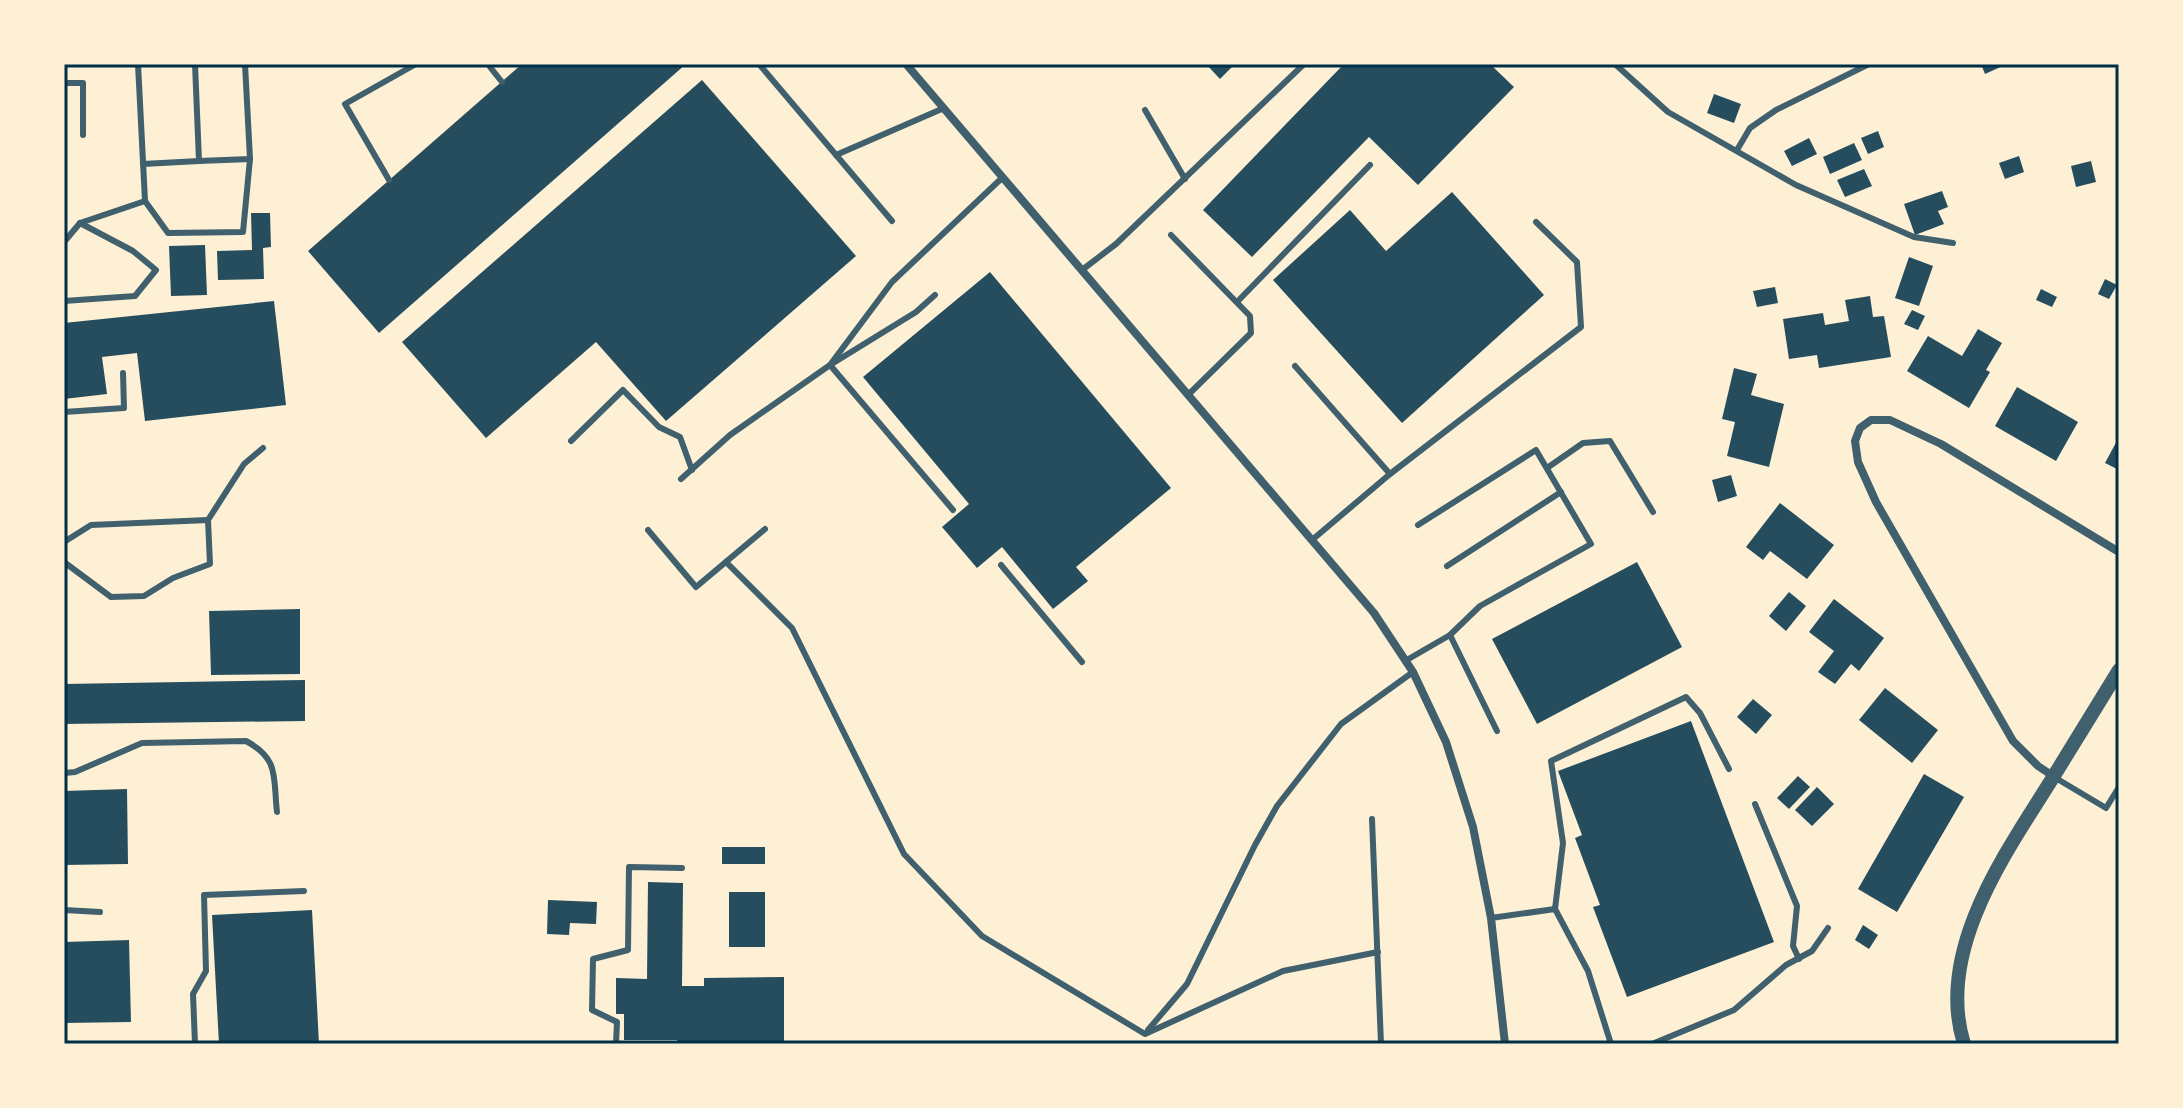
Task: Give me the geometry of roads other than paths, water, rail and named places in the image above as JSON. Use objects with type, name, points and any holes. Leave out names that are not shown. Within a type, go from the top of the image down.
[{"type":"street","points":[[906,64],[1374,613],[1413,672],[1446,742],[1473,827],[1491,918],[1505,1044]]},
{"type":"street","points":[[2053,776],[2013,741],[1876,502],[1858,462],[1855,441],[1860,428],[1871,420],[1890,420],[1941,444],[2119,552]]},
{"type":"street","points":[[1964,1044],[1959,1027],[1958,980],[1965,945],[1980,901],[2018,833],[2119,670]]},
{"type":"lane","points":[[138,64],[145,201],[168,233],[243,232],[250,159],[245,64]]},
{"type":"lane","points":[[195,64],[199,161]]},
{"type":"lane","points":[[389,180],[345,104],[416,64]]},
{"type":"lane","points":[[493,64],[490,67],[502,82]]},
{"type":"lane","points":[[759,64],[892,221]]},
{"type":"lane","points":[[1082,270],[1116,244],[1304,64]]},
{"type":"lane","points":[[1615,64],[1668,112],[1796,185],[1914,237],[1953,243]]},
{"type":"lane","points":[[1737,150],[1750,128],[1776,110],[1869,64]]},
{"type":"lane","points":[[64,83],[83,83],[83,135]]},
{"type":"lane","points":[[836,155],[944,108]]},
{"type":"lane","points":[[1145,110],[1185,179]]},
{"type":"lane","points":[[143,164],[250,159]]},
{"type":"lane","points":[[1237,302],[1370,165]]},
{"type":"lane","points":[[830,365],[892,282],[1003,177]]},
{"type":"lane","points":[[64,242],[80,223],[145,201]]},
{"type":"lane","points":[[1312,540],[1390,474],[1581,327],[1577,262],[1536,222]]},
{"type":"lane","points":[[64,301],[135,296],[156,270],[133,251],[80,223]]},
{"type":"lane","points":[[1171,235],[1250,316],[1251,333],[1188,395]]},
{"type":"lane","points":[[681,479],[730,435],[830,365],[916,312],[935,295]]},
{"type":"lane","points":[[830,365],[953,510]]},
{"type":"lane","points":[[1295,366],[1390,474]]},
{"type":"lane","points":[[64,412],[124,408],[123,373]]},
{"type":"lane","points":[[571,441],[623,390],[659,427],[680,437],[692,470]]},
{"type":"lane","points":[[1547,468],[1583,443],[1610,441],[1653,512]]},
{"type":"lane","points":[[64,562],[111,597],[144,596],[173,578],[210,564],[208,520],[244,464],[263,448]]},
{"type":"lane","points":[[1405,661],[1450,635],[1480,606],[1591,544],[1536,450],[1418,525]]},
{"type":"lane","points":[[1447,566],[1561,492]]},
{"type":"lane","points":[[64,542],[91,525],[208,520]]},
{"type":"lane","points":[[648,530],[696,587],[765,529]]},
{"type":"lane","points":[[726,562],[792,628],[904,854],[982,936],[1145,1034]]},
{"type":"lane","points":[[1001,565],[1082,662]]},
{"type":"lane","points":[[1450,635],[1497,731]]},
{"type":"lane","points":[[1145,1034],[1187,984],[1277,806],[1341,724],[1413,672]]},
{"type":"lane","points":[[1611,1044],[1588,971],[1555,909],[1563,843],[1551,761],[1686,697],[1700,713],[1729,769]]},
{"type":"lane","points":[[64,773],[75,772],[142,743],[246,741],[260,748],[272,763],[277,812]]},
{"type":"lane","points":[[2053,776],[2106,808],[2119,787]]},
{"type":"lane","points":[[1755,804],[1797,906],[1793,946],[1799,959]]},
{"type":"lane","points":[[1372,819],[1381,1044]]},
{"type":"lane","points":[[616,1044],[617,1022],[592,1010],[593,959],[628,950],[629,867],[682,868]]},
{"type":"lane","points":[[195,1044],[193,994],[206,971],[204,895],[304,891]]},
{"type":"lane","points":[[1491,918],[1555,909]]},
{"type":"lane","points":[[64,910],[100,912]]},
{"type":"lane","points":[[1652,1044],[1734,1010],[1786,965],[1812,951],[1828,928]]},
{"type":"lane","points":[[1145,1034],[1283,971],[1378,952]]}]
